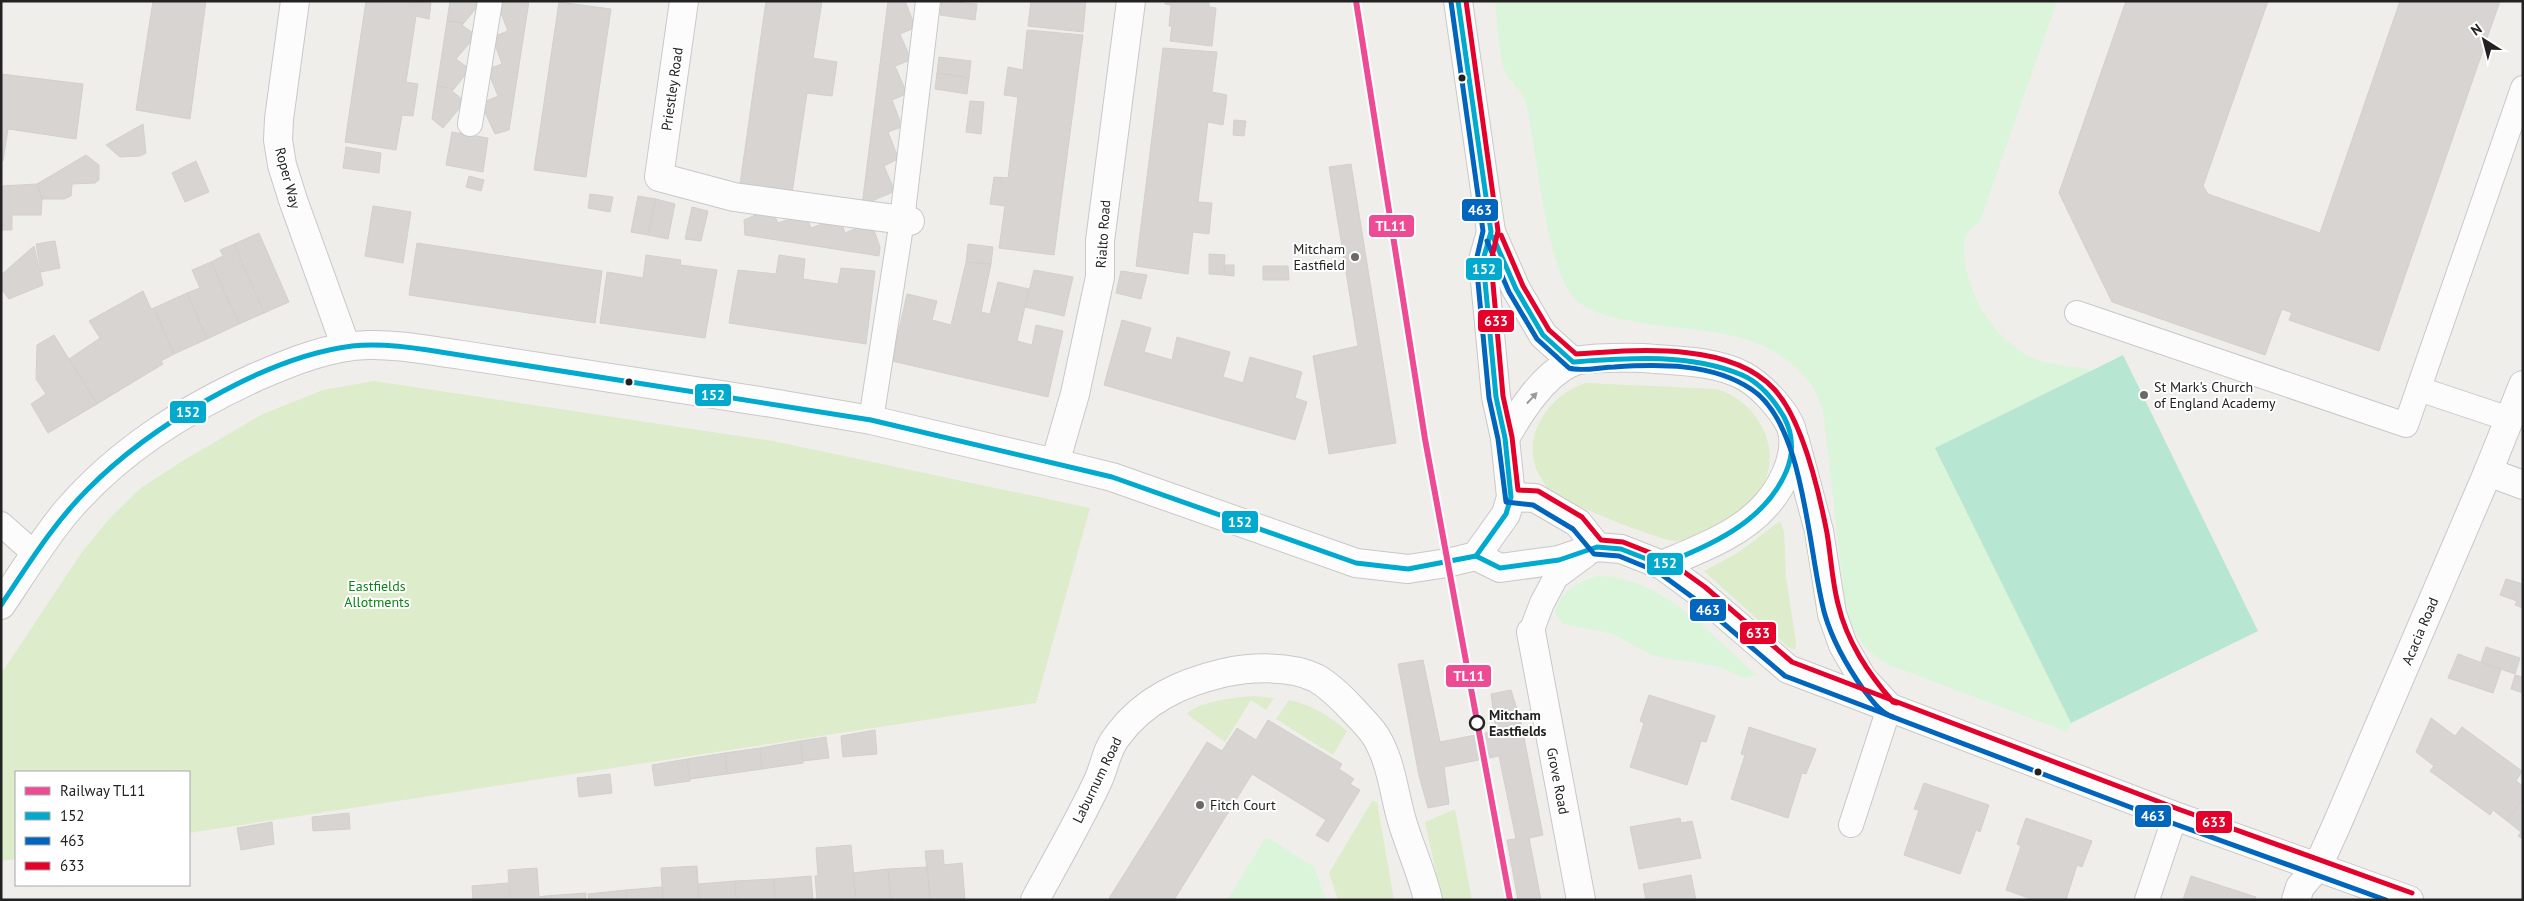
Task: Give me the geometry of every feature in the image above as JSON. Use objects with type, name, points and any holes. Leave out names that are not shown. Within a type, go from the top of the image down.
[{"type":"street","name":"Roper Way","points":[[295,1],[279,119],[278,140],[282,165],[293,200],[330,297],[346,347]]},
{"type":"street","name":"Priestley Road","points":[[684,1],[659,177],[734,196],[906,220]]},
{"type":"street","name":"Rialto Road","points":[[1055,463],[1075,394],[1100,277],[1100,241],[1131,1]]},
{"type":"street","points":[[1458,1],[1491,232],[1516,289],[1543,335],[1573,362]]},
{"type":"street","points":[[1476,556],[1506,514],[1511,498],[1505,438],[1496,397],[1483,260],[1491,232]]},
{"type":"street","points":[[1,605],[57,523],[111,466],[142,441],[210,399],[310,356],[346,347],[369,345],[411,348],[772,403],[870,420],[1112,477],[1356,564],[1392,568],[1426,566],[1476,556],[1500,568],[1559,560],[1597,546],[1621,550],[1662,565],[1700,593],[1788,669],[2175,816],[2409,900]]},
{"type":"street","points":[[1505,438],[1525,405],[1549,379],[1573,362],[1636,357],[1685,361],[1714,366],[1743,375],[1775,401],[1794,435],[1819,530],[1835,622],[1843,646],[1862,678],[1890,708]]},
{"type":"street","name":"Acacia Road","points":[[2296,900],[2300,887],[2318,866],[2488,472],[2523,386]]},
{"type":"street","points":[[1662,565],[1722,538],[1750,520],[1766,505],[1787,472],[1794,435]]},
{"type":"street","points":[[2488,472],[2523,484]]},
{"type":"street","points":[[1511,498],[1536,498],[1578,523],[1597,546]]},
{"type":"street","name":"Grove Road","points":[[1530,632],[1581,900]]},
{"type":"street","name":"Laburnum Road","points":[[1035,900],[1102,774],[1107,753],[1116,736],[1133,717],[1161,696],[1200,678],[1233,671],[1265,669],[1294,672],[1314,678],[1338,694],[1370,728],[1379,741],[1390,766],[1401,815],[1422,872],[1428,900]]},
{"type":"lane","points":[[470,124],[490,1]]},
{"type":"lane","points":[[870,420],[906,220],[928,1]]},
{"type":"lane","points":[[2077,313],[2406,425],[2523,88]]},
{"type":"lane","points":[[2419,389],[2509,419]]},
{"type":"lane","points":[[1,524],[35,554]]},
{"type":"lane","name":"Grove Road","points":[[1530,632],[1542,603],[1556,577],[1597,546]]},
{"type":"lane","points":[[1851,826],[1890,708]]},
{"type":"lane","points":[[2146,900],[2175,816]]},
{"type":"green space","points":[[1495,1],[2057,1],[1979,224],[1970,229],[1965,238],[1965,263],[1977,301],[1991,324],[2008,342],[2033,358],[2049,363],[2092,370],[1935,448],[2071,723],[2067,732],[1887,664],[1862,643],[1846,613],[1823,410],[1812,386],[1792,364],[1772,350],[1728,335],[1631,321],[1603,314],[1578,302],[1567,288],[1557,266],[1550,238],[1525,100],[1521,92],[1507,76],[1503,65]]},
{"type":"green space","points":[[2123,355],[2258,631],[2071,723],[1935,448]]},
{"type":"green space","name":"Eastfields Allotments","points":[[374,381],[773,441],[1090,508],[1036,703],[190,833],[190,771],[15,771],[15,859],[1,861],[1,674],[82,552],[109,519],[142,487],[263,414],[323,390]]},
{"type":"green space","points":[[1586,383],[1717,389],[1731,395],[1754,414],[1768,441],[1770,455],[1763,485],[1744,508],[1731,517],[1693,538],[1676,541],[1651,535],[1558,496],[1550,491],[1539,475],[1534,461],[1535,433],[1541,419],[1560,397]]},
{"type":"green space","points":[[1780,521],[1784,531],[1786,577],[1796,643],[1795,650],[1788,647],[1704,571],[1739,552]]},
{"type":"green space","points":[[1598,576],[1622,579],[1665,597],[1703,626],[1757,675],[1744,678],[1717,666],[1659,657],[1613,634],[1563,624],[1555,613],[1560,599],[1577,584]]},
{"type":"green space","points":[[1253,696],[1274,698],[1266,710],[1251,700],[1225,742],[1187,714],[1199,706],[1208,703]]},
{"type":"green space","points":[[1289,700],[1320,712],[1347,731],[1333,755],[1276,719]]},
{"type":"green space","points":[[1372,801],[1377,802],[1394,900],[1338,900],[1329,873]]},
{"type":"green space","points":[[1455,809],[1472,900],[1442,900],[1425,822]]},
{"type":"green space","points":[[1269,838],[1314,867],[1326,900],[1227,900],[1264,840]]},
{"type":"building","points":[[153,1],[206,1],[190,119],[136,110]]},
{"type":"building","points":[[366,1],[431,3],[429,19],[416,16],[406,82],[418,84],[413,116],[402,115],[396,150],[345,142]]},
{"type":"building","points":[[450,1],[478,1],[477,7],[464,23],[447,21]]},
{"type":"building","points":[[505,1],[529,1],[509,130],[495,134],[483,108],[484,102],[498,96],[489,74],[490,68],[502,64],[494,42],[495,36],[508,31],[499,8],[500,3]]},
{"type":"building","points":[[766,1],[822,1],[813,58],[837,62],[832,96],[807,93],[792,193],[740,184]]},
{"type":"building","points":[[888,1],[905,1],[913,21],[912,29],[900,34],[909,55],[908,61],[895,66],[905,89],[904,95],[892,100],[900,121],[899,128],[888,132],[897,155],[896,160],[884,166],[893,187],[891,193],[862,205]]},
{"type":"building","points":[[942,1],[977,4],[975,20],[940,15]]},
{"type":"building","points":[[1031,1],[1086,1],[1083,32],[1028,26]]},
{"type":"building","points":[[1165,1],[1209,1],[1209,7],[1216,8],[1212,46],[1170,41],[1172,26],[1169,26],[1171,5],[1165,4]]},
{"type":"building","points":[[2126,1],[2268,1],[2203,186],[2208,194],[2320,233],[2400,1],[2500,1],[2379,351],[2289,320],[2292,313],[2282,309],[2265,355],[2112,302],[2059,193]]},
{"type":"building","points":[[559,2],[611,9],[586,177],[534,170]]},
{"type":"building","points":[[447,21],[464,23],[462,25],[473,33],[473,39],[456,59],[467,67],[466,74],[454,89],[437,86]]},
{"type":"building","points":[[1027,30],[1083,35],[1054,255],[999,248],[1005,206],[990,204],[994,177],[1008,178],[1018,97],[1004,95],[1008,67],[1023,70]]},
{"type":"building","points":[[1163,48],[1217,52],[1212,92],[1227,95],[1223,125],[1208,122],[1198,202],[1212,203],[1209,234],[1193,232],[1188,274],[1136,266]]},
{"type":"building","points":[[939,57],[971,61],[969,78],[937,73]]},
{"type":"building","points":[[937,73],[969,78],[967,94],[935,89]]},
{"type":"building","points":[[1,74],[83,84],[76,139],[8,129],[3,161],[1,161]]},
{"type":"building","points":[[437,86],[454,89],[452,91],[463,100],[463,104],[443,128],[432,119]]},
{"type":"building","points":[[970,101],[984,102],[981,134],[966,132]]},
{"type":"building","points":[[1234,120],[1246,121],[1244,136],[1233,135]]},
{"type":"building","points":[[143,124],[146,153],[140,156],[120,157],[106,145]]},
{"type":"building","points":[[452,132],[488,138],[483,172],[446,165]]},
{"type":"building","points":[[346,147],[381,153],[379,173],[343,168]]},
{"type":"building","points":[[86,155],[99,165],[99,180],[95,183],[72,184],[71,196],[64,199],[42,199],[37,184]]},
{"type":"building","points":[[196,161],[209,192],[185,202],[172,173]]},
{"type":"building","name":"Mitcham Eastfield","points":[[1351,164],[1396,443],[1329,454],[1313,356],[1358,346],[1329,167]]},
{"type":"building","points":[[469,176],[484,180],[481,191],[466,187]]},
{"type":"building","points":[[37,184],[42,199],[41,215],[12,215],[12,230],[1,230],[1,186]]},
{"type":"building","points":[[590,194],[613,197],[610,212],[588,208]]},
{"type":"building","points":[[638,196],[656,199],[648,235],[631,232]]},
{"type":"building","points":[[656,199],[675,204],[668,239],[648,235]]},
{"type":"building","points":[[373,206],[411,212],[403,263],[365,256]]},
{"type":"building","points":[[692,207],[708,211],[701,241],[685,239]]},
{"type":"building","points":[[769,209],[778,223],[801,215],[806,216],[811,228],[833,220],[841,221],[845,233],[866,224],[872,225],[880,247],[879,256],[745,235],[744,220]]},
{"type":"building","points":[[259,233],[289,302],[264,313],[234,244]]},
{"type":"building","points":[[55,241],[60,268],[41,272],[36,244]]},
{"type":"building","points":[[417,243],[602,271],[595,323],[409,295]]},
{"type":"building","points":[[234,244],[264,313],[239,324],[211,262],[223,256],[220,250]]},
{"type":"building","points":[[968,244],[993,247],[991,264],[966,262]]},
{"type":"building","points":[[34,246],[43,285],[9,299],[1,289],[1,275]]},
{"type":"building","points":[[1209,254],[1225,255],[1224,275],[1209,274]]},
{"type":"building","points":[[646,255],[681,260],[680,265],[717,270],[705,338],[600,323],[607,272],[643,278]]},
{"type":"building","points":[[779,255],[805,259],[803,279],[838,284],[841,268],[875,271],[866,344],[729,323],[738,270],[776,274]]},
{"type":"building","points":[[211,262],[239,324],[207,339],[187,293],[200,288],[192,270]]},
{"type":"building","points":[[966,262],[991,264],[981,312],[990,314],[998,282],[1029,289],[1017,341],[1032,345],[1036,325],[1063,331],[1048,397],[892,361],[907,294],[937,301],[932,320],[951,325]]},
{"type":"building","points":[[1225,265],[1234,265],[1234,276],[1224,275]]},
{"type":"building","points":[[1263,266],[1288,266],[1289,280],[1263,280]]},
{"type":"building","points":[[1034,270],[1073,277],[1064,316],[1025,307]]},
{"type":"building","points":[[1121,271],[1147,275],[1141,299],[1116,293]]},
{"type":"building","points":[[143,291],[151,309],[154,308],[174,354],[161,361],[163,364],[97,404],[69,359],[100,338],[89,321]]},
{"type":"building","points":[[187,293],[207,339],[174,354],[154,308]]},
{"type":"building","points":[[1122,320],[1151,328],[1144,352],[1172,360],[1177,337],[1230,352],[1223,377],[1243,383],[1250,357],[1302,372],[1295,398],[1307,402],[1295,440],[1104,385]]},
{"type":"building","points":[[54,335],[97,404],[48,433],[31,404],[46,394],[36,379],[37,345]]},
{"type":"building","points":[[2506,579],[2523,584],[2523,608],[2515,605],[2517,601],[2500,595]]},
{"type":"building","points":[[2486,647],[2520,658],[2515,674],[2481,662]]},
{"type":"building","points":[[2458,654],[2501,670],[2493,693],[2448,678]]},
{"type":"building","name":"Mitcham Eastfields","points":[[1423,660],[1440,742],[1496,731],[1491,694],[1511,690],[1521,722],[1543,835],[1529,838],[1541,900],[1518,900],[1507,840],[1516,839],[1499,756],[1444,767],[1449,804],[1428,808],[1419,776],[1398,664]]},
{"type":"building","points":[[2515,675],[2523,677],[2523,693],[2511,689]]},
{"type":"building","points":[[1649,695],[1715,716],[1706,742],[1701,741],[1687,785],[1630,767],[1644,723],[1640,721]]},
{"type":"building","points":[[2431,718],[2455,736],[2462,727],[2522,771],[2516,781],[2523,786],[2523,799],[2507,821],[2493,810],[2490,815],[2430,771],[2434,766],[2416,752]]},
{"type":"building","name":"Fitch Court","points":[[1268,720],[1342,764],[1339,769],[1354,779],[1350,784],[1360,790],[1328,842],[1316,835],[1326,820],[1252,774],[1174,900],[1108,900],[1207,742],[1222,751],[1237,728],[1256,740]]},
{"type":"building","points":[[1749,727],[1816,749],[1806,774],[1802,773],[1788,818],[1731,799],[1745,755],[1741,754]]},
{"type":"building","points":[[875,730],[877,754],[843,757],[841,736]]},
{"type":"building","points":[[826,737],[829,758],[803,761],[800,741]]},
{"type":"building","points":[[800,741],[803,763],[762,769],[760,748]]},
{"type":"building","points":[[760,748],[762,769],[727,774],[725,753]]},
{"type":"building","points":[[725,753],[727,774],[690,779],[687,759]]},
{"type":"building","points":[[687,759],[690,781],[655,786],[652,765]]},
{"type":"building","points":[[610,774],[612,793],[579,797],[577,778]]},
{"type":"building","points":[[1924,783],[1989,805],[1980,832],[1976,830],[1960,874],[1904,855],[1919,810],[1914,809]]},
{"type":"building","points":[[2523,799],[2523,839],[2518,836],[2521,832],[2507,821]]},
{"type":"building","points":[[349,813],[350,829],[313,831],[312,817]]},
{"type":"building","points":[[1680,818],[1681,823],[1692,821],[1701,858],[1639,869],[1630,827]]},
{"type":"building","points":[[2026,818],[2092,841],[2082,867],[2077,865],[2066,900],[2034,900],[2006,890],[2021,846],[2017,844]]},
{"type":"building","points":[[272,822],[274,844],[241,850],[237,828]]},
{"type":"building","points":[[851,845],[856,900],[817,900],[815,876],[818,876],[816,848]]},
{"type":"building","points":[[943,850],[944,865],[962,863],[965,900],[930,900],[925,851]]},
{"type":"building","points":[[697,866],[699,900],[663,900],[661,868]]},
{"type":"building","points":[[927,867],[930,900],[891,900],[888,869]]},
{"type":"building","points":[[537,868],[539,897],[545,896],[545,900],[510,900],[508,870]]},
{"type":"building","points":[[888,869],[891,900],[856,900],[853,873]]},
{"type":"building","points":[[1691,875],[1696,900],[1646,900],[1643,884]]},
{"type":"building","points":[[811,876],[813,900],[775,900],[774,879]]},
{"type":"building","points":[[2191,876],[2256,897],[2255,900],[2183,900]]},
{"type":"building","points":[[774,879],[775,900],[736,900],[735,881]]},
{"type":"building","points":[[735,881],[736,900],[699,900],[698,884]]},
{"type":"building","points":[[508,883],[510,900],[473,900],[472,886]]},
{"type":"building","points":[[662,887],[663,900],[626,900],[626,890]]},
{"type":"building","points":[[626,890],[626,900],[589,900],[588,894]]},
{"type":"building","points":[[586,893],[586,900],[545,900],[545,896]]},
{"type":"rail line","name":"TL11","points":[[1356,1],[1425,439],[1510,900]]},
{"type":"transit line","name":"152","points":[[1,605],[41,545],[75,503],[113,466],[142,442],[210,399],[282,364],[318,353],[352,346],[371,345],[390,345],[419,349],[871,420],[1112,477],[1356,563],[1408,569],[1476,556],[1506,514],[1511,497],[1505,438],[1496,397],[1483,260],[1491,232],[1458,1]]},
{"type":"transit line","name":"633","points":[[1466,1],[1498,231],[1491,261],[1503,396],[1512,437],[1518,490],[1538,491],[1582,517],[1601,540],[1623,542],[1666,559],[1705,587],[1792,662],[2178,809],[2412,893]]},
{"type":"transit line","name":"463","points":[[1451,2],[1483,231],[1476,261],[1489,398],[1498,439],[1506,502],[1533,505],[1573,529],[1594,554],[1619,556],[1658,572],[1695,599],[1785,676],[2172,823],[2386,900]]},
{"type":"transit line","name":"633","points":[[1501,235],[1523,286],[1549,330],[1576,354],[1653,351],[1681,352],[1708,356],[1733,363],[1755,374],[1774,389],[1793,419],[1808,457],[1827,533],[1836,595],[1847,631],[1875,680],[1893,702],[1897,703]]},
{"type":"transit line","name":"152","points":[[1476,556],[1500,568],[1559,560],[1597,547],[1621,549],[1662,565],[1717,540],[1750,519],[1776,490],[1786,472],[1792,451],[1790,431],[1784,417],[1761,387],[1742,375],[1722,368],[1680,360],[1616,359],[1573,362],[1543,335],[1516,289],[1493,237]]},
{"type":"transit line","name":"463","points":[[1487,241],[1509,292],[1537,339],[1569,368],[1667,366],[1702,370],[1736,380],[1751,389],[1769,406],[1783,431],[1794,460],[1809,527],[1819,590],[1832,635],[1846,663],[1863,689],[1880,709],[1893,717]]},
{"type":"place","name":"Mitcham Eastfield","points":[[1355,257]]},
{"type":"place","name":"St Mark's Church of England Academy","points":[[2144,395]]},
{"type":"place","name":"Mitcham Eastfields","points":[[1477,723]]},
{"type":"place","name":"Fitch Court","points":[[1200,805]]}]
